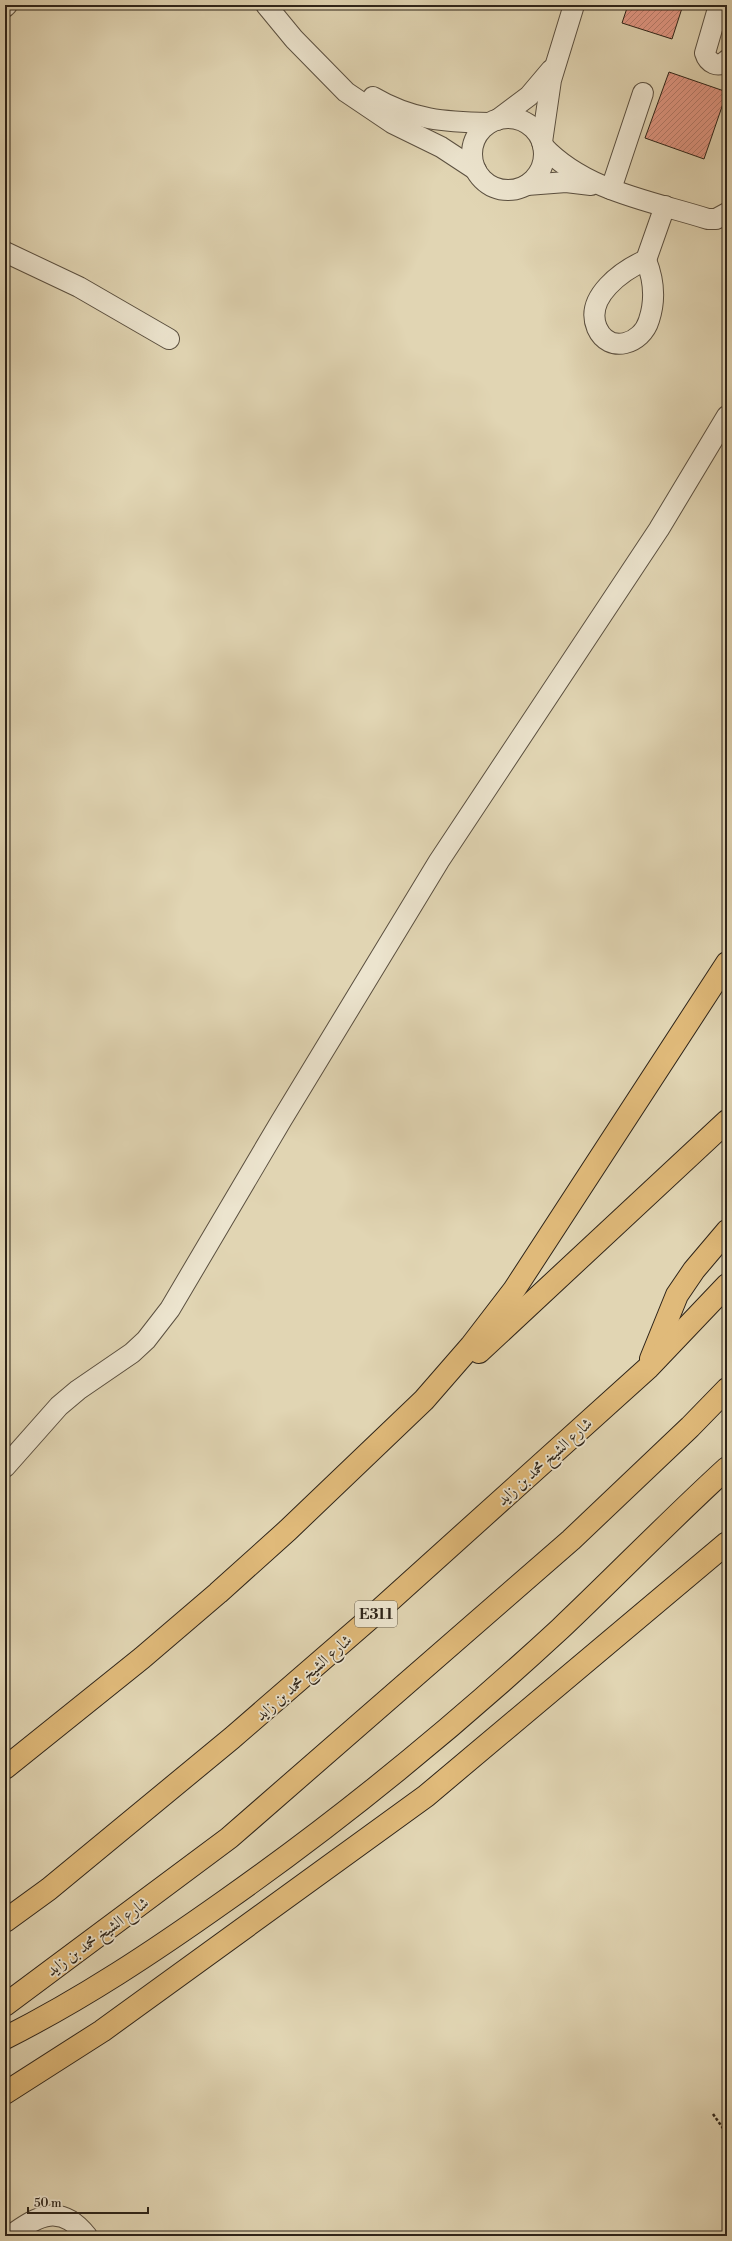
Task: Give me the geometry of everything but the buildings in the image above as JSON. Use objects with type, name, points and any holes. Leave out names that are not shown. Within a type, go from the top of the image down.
[{"type":"highway","points":[[424,1400],[471,1346],[514,1290],[727,963]]},
{"type":"highway","points":[[5,1768],[142,1658],[218,1593],[288,1530],[424,1400],[485,1347],[727,1121]]},
{"type":"highway","points":[[649,1367],[677,1295],[694,1270],[727,1231]]},
{"type":"highway","name":"شارع الشيخ محمد بن زايد","points":[[5,1920],[48,1889],[232,1738],[375,1614],[649,1367],[727,1285]]},
{"type":"highway","name":"شارع الشيخ محمد بن زايد","points":[[5,2005],[229,1838],[571,1540],[690,1427],[727,1389]]},
{"type":"highway","points":[[5,2038],[78,1999],[155,1951],[263,1874],[368,1794],[504,1680],[727,1468]]},
{"type":"highway","points":[[5,2093],[102,2030],[426,1796],[727,1543]]},
{"type":"street","points":[[266,5],[294,39],[322,66],[333,80],[360,103],[392,123],[441,147],[476,170]]},
{"type":"street","points":[[527,184],[534,179],[541,168],[544,154],[543,144],[548,95],[555,65],[574,5]]},
{"type":"street","points":[[719,5],[705,53],[707,59],[714,64],[720,64],[727,60]]},
{"type":"street","points":[[555,65],[529,96],[482,128],[473,144],[472,157],[476,170],[485,182],[498,188],[508,190],[527,184],[566,182],[611,189]]},
{"type":"street","points":[[322,66],[400,112],[431,120],[493,121],[508,118],[529,124],[543,144],[570,170],[581,177],[611,189],[708,219],[716,219],[727,214]]},
{"type":"street","points":[[611,189],[644,93]]},
{"type":"street","points":[[646,260],[665,206]]},
{"type":"street","points":[[5,252],[79,287],[169,339]]},
{"type":"street","points":[[5,1467],[59,1406],[78,1390],[132,1353],[151,1335],[170,1309],[281,1121],[439,861],[659,528],[727,416]]},
{"type":"street","points":[[10,2236],[32,2220],[47,2215],[62,2217],[76,2223],[87,2236]]},
{"type":"path","points":[[713,2114],[727,2134]]}]
